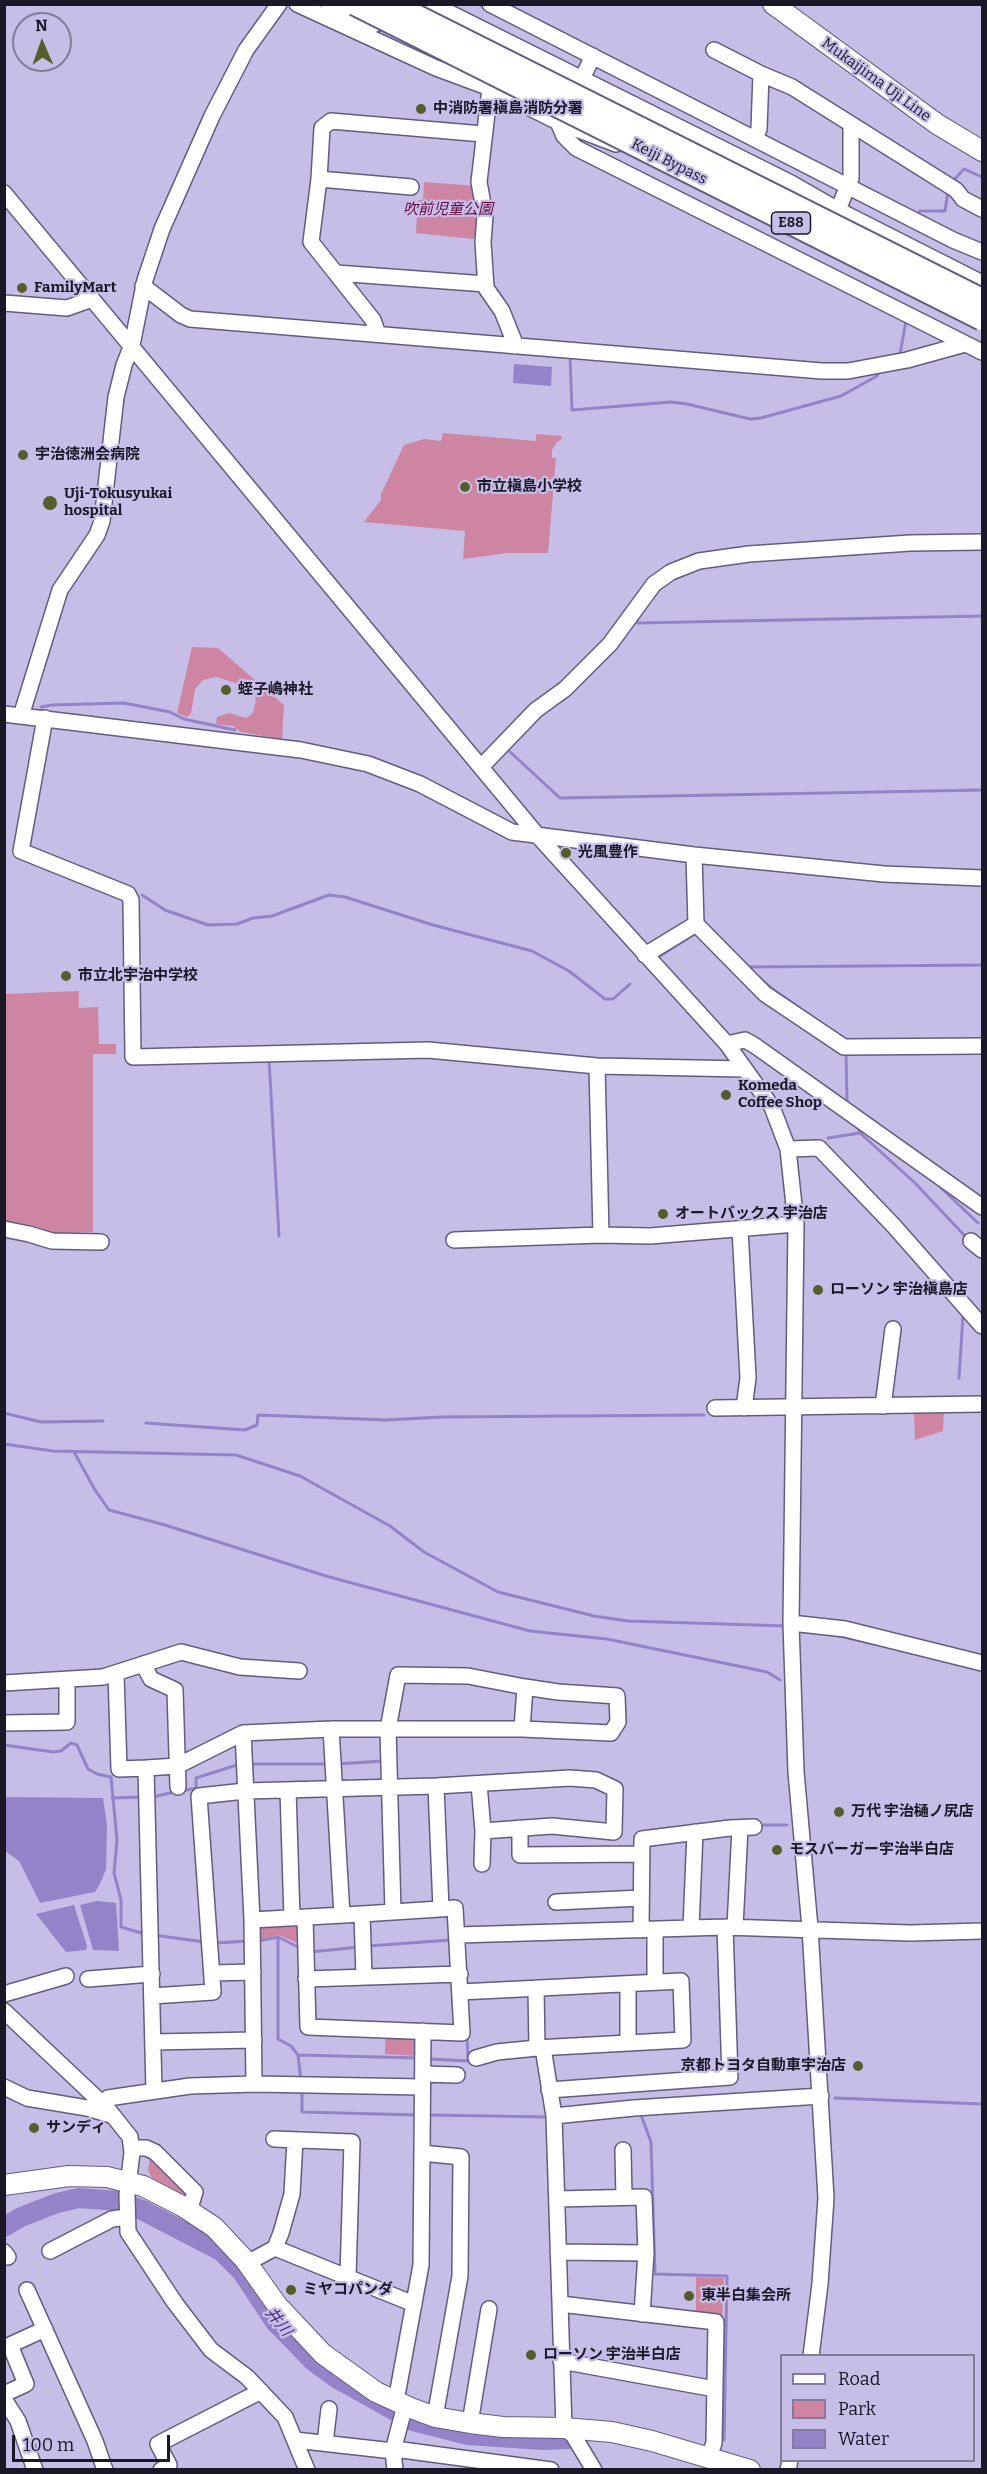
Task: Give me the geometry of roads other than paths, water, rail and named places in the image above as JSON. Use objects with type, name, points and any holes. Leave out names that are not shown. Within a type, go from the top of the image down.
[{"type":"highway","points":[[332,4],[447,51]]},
{"type":"highway","name":"Keiji Bypass","points":[[355,4],[982,319]]},
{"type":"highway","name":"Keiji Bypass","points":[[392,4],[982,300]]},
{"type":"main road","name":"Mukaijima Uji Line","points":[[773,4],[937,124],[982,151]]},
{"type":"main road","points":[[4,2185],[69,2176],[107,2177],[128,2188],[143,2186],[189,2211],[214,2227],[247,2263],[277,2305],[315,2346],[401,2409],[435,2417],[503,2427],[612,2432],[750,2469]]},
{"type":"street","points":[[21,716],[60,591],[92,544],[102,521],[117,397],[124,365],[132,345],[143,286],[162,229],[212,116],[246,50],[279,4]]},
{"type":"street","points":[[297,4],[428,64],[490,88],[594,138],[638,152],[780,188],[832,207]]},
{"type":"street","points":[[432,4],[589,65],[755,138],[916,221],[982,252]]},
{"type":"street","points":[[490,4],[589,65],[832,207],[982,283]]},
{"type":"street","points":[[714,50],[792,87],[956,190],[963,199],[982,209]]},
{"type":"street","points":[[558,122],[589,65]]},
{"type":"street","points":[[755,138],[759,129],[761,74]]},
{"type":"street","points":[[490,88],[479,182],[485,215],[483,242],[486,284],[502,311],[516,346]]},
{"type":"street","points":[[378,334],[373,320],[311,242],[320,179],[322,128],[331,122],[483,134]]},
{"type":"street","points":[[558,122],[564,136],[576,148],[982,352]]},
{"type":"street","points":[[832,207],[848,186],[852,162],[851,124]]},
{"type":"street","points":[[320,179],[411,188]]},
{"type":"street","points":[[4,193],[538,836],[727,1044],[772,1107],[788,1149],[796,1224],[791,1623],[796,1772],[810,1928],[826,2198],[820,2284],[811,2354]]},
{"type":"street","points":[[336,273],[486,284]]},
{"type":"street","points":[[143,286],[190,319],[822,371],[848,371],[907,360],[965,344]]},
{"type":"street","points":[[4,303],[67,308],[92,299]]},
{"type":"street","points":[[481,767],[536,710],[566,689],[610,644],[654,584],[671,572],[699,561],[749,554],[910,543],[982,542]]},
{"type":"street","points":[[4,714],[301,750],[368,764],[420,784],[512,832],[694,855],[884,874],[982,878]]},
{"type":"street","points":[[45,718],[21,851],[128,894],[131,900],[133,1057],[429,1050],[597,1066],[744,1069]]},
{"type":"street","points":[[694,855],[696,924],[765,994],[844,1047],[982,1046]]},
{"type":"street","points":[[645,955],[696,924]]},
{"type":"street","points":[[727,1044],[745,1040],[754,1044],[982,1207]]},
{"type":"street","points":[[597,1066],[601,1235]]},
{"type":"street","points":[[788,1149],[819,1148],[893,1225],[982,1326]]},
{"type":"street","points":[[454,1240],[601,1235],[650,1236],[796,1224]]},
{"type":"street","points":[[4,1229],[29,1233],[51,1241],[101,1242]]},
{"type":"street","points":[[740,1229],[748,1378],[744,1408]]},
{"type":"street","points":[[883,1406],[893,1329]]},
{"type":"street","points":[[715,1408],[982,1404]]},
{"type":"street","points":[[791,1623],[845,1629],[982,1664]]},
{"type":"street","points":[[4,1683],[67,1680],[116,1674],[181,1652],[240,1667],[299,1671]]},
{"type":"street","points":[[143,1664],[151,1679],[175,1690],[178,1787]]},
{"type":"street","points":[[116,1674],[119,1769],[177,1766],[243,1732],[331,1729],[388,1729],[522,1729],[611,1733],[618,1722],[617,1696],[558,1692],[468,1676],[398,1675],[388,1729],[393,1912]]},
{"type":"street","points":[[4,1723],[67,1722],[67,1680]]},
{"type":"street","points":[[522,1729],[525,1687]]},
{"type":"street","points":[[331,1729],[342,1915]]},
{"type":"street","points":[[243,1732],[244,1791],[252,1920],[254,2084]]},
{"type":"street","points":[[146,1768],[154,2091]]},
{"type":"street","points":[[152,1996],[213,1992],[199,1796],[244,1791],[436,1786],[570,1778],[596,1780],[615,1789],[614,1832],[552,1826],[483,1832]]},
{"type":"street","points":[[479,1784],[483,1832],[482,1864]]},
{"type":"street","points":[[436,1786],[441,1909]]},
{"type":"street","points":[[252,1920],[298,1918],[455,1908],[462,2033],[308,2027],[306,1979],[298,1918],[288,1790]]},
{"type":"street","points":[[549,2090],[730,2077],[730,1927],[747,1827],[642,1839],[641,1898],[655,1982]]},
{"type":"street","points":[[520,1828],[520,1855],[641,1854]]},
{"type":"street","points":[[691,1928],[695,1832]]},
{"type":"street","points":[[556,1902],[641,1898]]},
{"type":"street","points":[[362,1914],[364,1977]]},
{"type":"street","points":[[458,1935],[730,1927],[910,1933],[982,1931]]},
{"type":"street","points":[[212,1973],[253,1972]]},
{"type":"street","points":[[88,1979],[152,1974]]},
{"type":"street","points":[[306,1979],[460,1974]]},
{"type":"street","points":[[4,1994],[66,1976]]},
{"type":"street","points":[[460,1992],[681,1981],[683,2040],[540,2048],[497,2052],[476,2058]]},
{"type":"street","points":[[628,1984],[628,2043]]},
{"type":"street","points":[[536,1988],[540,2048],[554,2116],[564,2428],[573,2434],[594,2469]]},
{"type":"street","points":[[4,2011],[102,2104],[130,2137],[132,2148],[128,2188],[128,2232],[180,2310],[211,2350],[261,2391],[285,2417],[307,2469]]},
{"type":"street","points":[[395,2469],[393,2451],[421,2265],[423,2031]]},
{"type":"street","points":[[153,2042],[254,2040]]},
{"type":"street","points":[[102,2104],[108,2098],[190,2086],[422,2081],[457,2075]]},
{"type":"street","points":[[630,2084],[634,2108]]},
{"type":"street","points":[[4,2087],[27,2098],[87,2108],[114,2116]]},
{"type":"street","points":[[554,2116],[634,2108],[821,2096]]},
{"type":"street","points":[[274,2139],[352,2142],[348,2277]]},
{"type":"street","points":[[247,2263],[275,2248],[289,2210],[292,2194],[295,2140]]},
{"type":"street","points":[[132,2148],[146,2148],[155,2152],[195,2193],[189,2211]]},
{"type":"street","points":[[623,2150],[624,2197]]},
{"type":"street","points":[[422,2153],[461,2157],[460,2276],[435,2417]]},
{"type":"street","points":[[558,2199],[644,2197],[646,2253],[642,2314]]},
{"type":"street","points":[[50,2251],[112,2219],[127,2214]]},
{"type":"street","points":[[275,2248],[414,2304]]},
{"type":"street","points":[[558,2252],[646,2253]]},
{"type":"street","points":[[27,2290],[95,2441],[105,2469]]},
{"type":"street","points":[[560,2304],[716,2322],[714,2443],[708,2459]]},
{"type":"street","points":[[470,2423],[489,2309]]},
{"type":"street","points":[[4,2394],[26,2384],[10,2346],[45,2329]]},
{"type":"street","points":[[561,2361],[715,2390]]},
{"type":"street","points":[[161,2469],[169,2465],[158,2444],[261,2391]]},
{"type":"street","points":[[4,2399],[18,2421],[35,2469]]},
{"type":"street","points":[[325,2443],[329,2409]]},
{"type":"street","points":[[295,2440],[393,2451],[402,2450],[551,2469]]},
{"type":"water","points":[[514,364],[552,367],[551,386],[513,383]]},
{"type":"water","points":[[5,1797],[103,1798],[107,1825],[106,1869],[95,1892],[40,1903],[19,1861],[5,1851]]},
{"type":"water","points":[[97,1901],[116,1903],[119,1951],[93,1950],[80,1905]]},
{"type":"water","points":[[74,1905],[87,1946],[86,1950],[66,1952],[36,1914]]},
{"type":"waterway","points":[[479,4],[485,8]]},
{"type":"waterway","points":[[952,182],[964,169],[982,177]]},
{"type":"waterway","points":[[917,217],[920,211],[945,211],[948,191]]},
{"type":"waterway","points":[[900,354],[906,321]]},
{"type":"waterway","points":[[570,356],[572,410],[671,402],[750,419],[841,396],[877,376],[879,371]]},
{"type":"waterway","points":[[721,551],[741,548]]},
{"type":"waterway","points":[[635,619],[638,623],[982,616]]},
{"type":"waterway","points":[[41,707],[124,703],[170,712],[184,719],[235,730]]},
{"type":"waterway","points":[[508,750],[560,798],[982,790]]},
{"type":"waterway","points":[[142,895],[165,910],[208,925],[237,924],[253,918],[272,916],[329,895],[345,897],[433,925],[532,951],[569,971],[605,999],[613,999],[630,984]]},
{"type":"waterway","points":[[660,956],[696,933]]},
{"type":"waterway","points":[[748,967],[982,965]]},
{"type":"waterway","points":[[755,974],[801,1009]]},
{"type":"waterway","points":[[811,1016],[845,1040]]},
{"type":"waterway","points":[[846,1053],[847,1102]]},
{"type":"waterway","points":[[269,1059],[279,1236]]},
{"type":"waterway","points":[[858,1128],[860,1133],[915,1183],[965,1236]]},
{"type":"waterway","points":[[828,1138],[860,1133]]},
{"type":"waterway","points":[[938,1185],[978,1223]]},
{"type":"waterway","points":[[959,1378],[963,1315]]},
{"type":"waterway","points":[[4,1413],[41,1422],[103,1421]]},
{"type":"waterway","points":[[146,1423],[245,1430],[257,1425],[258,1415],[386,1420],[442,1417],[704,1415]]},
{"type":"waterway","points":[[4,1444],[53,1451],[236,1455],[300,1476],[390,1526],[424,1552],[498,1592],[594,1616],[628,1621],[787,1626]]},
{"type":"waterway","points":[[74,1452],[109,1510],[165,1525],[326,1576],[530,1631],[607,1639],[767,1672],[780,1680]]},
{"type":"waterway","points":[[835,1635],[875,1644]]},
{"type":"waterway","points":[[4,1745],[53,1752],[61,1751],[71,1743],[77,1745],[88,1769],[111,1777],[117,1840],[114,1873],[121,1900],[121,1927],[145,1934]]},
{"type":"waterway","points":[[337,1764],[383,1761]]},
{"type":"waterway","points":[[182,1791],[196,1788],[196,1778],[240,1764]]},
{"type":"waterway","points":[[250,1764],[327,1764]]},
{"type":"waterway","points":[[152,1797],[175,1792]]},
{"type":"waterway","points":[[112,1798],[143,1797]]},
{"type":"waterway","points":[[759,1825],[787,1825]]},
{"type":"waterway","points":[[154,1935],[204,1942]]},
{"type":"waterway","points":[[278,1937],[278,2039],[291,2046],[298,2055],[301,2081]]},
{"type":"waterway","points":[[258,1941],[278,1937],[300,1948]]},
{"type":"waterway","points":[[368,1946],[451,1940]]},
{"type":"waterway","points":[[214,1943],[249,1941]]},
{"type":"waterway","points":[[311,1952],[359,1947]]},
{"type":"waterway","points":[[429,2059],[468,2061],[467,2035]]},
{"type":"waterway","points":[[298,2055],[419,2058]]},
{"type":"waterway","points":[[302,2091],[302,2112],[418,2115]]},
{"type":"waterway","points":[[835,2098],[981,2104]]},
{"type":"waterway","points":[[640,2112],[651,2142],[655,2274],[727,2276],[724,2440]]},
{"type":"waterway","points":[[428,2115],[550,2117]]},
{"type":"waterway","name":"井川","points":[[4,2227],[21,2217],[57,2203],[79,2198],[119,2201],[142,2210],[221,2251],[242,2272],[275,2322],[314,2362],[336,2378],[413,2421],[468,2435],[543,2440],[568,2439]]},
{"type":"place","name":"中消防署槇島消防分署","points":[[421,109]]},
{"type":"place","name":"FamilyMart","points":[[22,288]]},
{"type":"place","name":"宇治徳洲会病院","points":[[23,455]]},
{"type":"place","name":"市立槇島小学校","points":[[465,487]]},
{"type":"place","name":"Uji-Tokusyukai hospital","points":[[50,503]]},
{"type":"place","name":"蛭子嶋神社","points":[[226,690]]},
{"type":"place","name":"光風豊作","points":[[566,853]]},
{"type":"place","name":"市立北宇治中学校","points":[[66,976]]},
{"type":"place","name":"Komeda Coffee Shop","points":[[726,1095]]},
{"type":"place","name":"オートバックス 宇治店","points":[[663,1214]]},
{"type":"place","name":"ローソン 宇治槇島店","points":[[818,1290]]},
{"type":"place","name":"万代 宇治樋ノ尻店","points":[[839,1812]]},
{"type":"place","name":"モスバーガー宇治半白店","points":[[777,1850]]},
{"type":"place","name":"京都トヨタ自動車宇治店","points":[[858,2066]]},
{"type":"place","name":"サンディ","points":[[34,2128]]},
{"type":"place","name":"ミヤコパンダ","points":[[291,2290]]},
{"type":"place","name":"東半白集会所","points":[[689,2296]]},
{"type":"place","name":"ローソン 宇治半白店","points":[[531,2355]]},
{"type":"park label","name":"吹前児童公園","points":[[448,210]]}]
